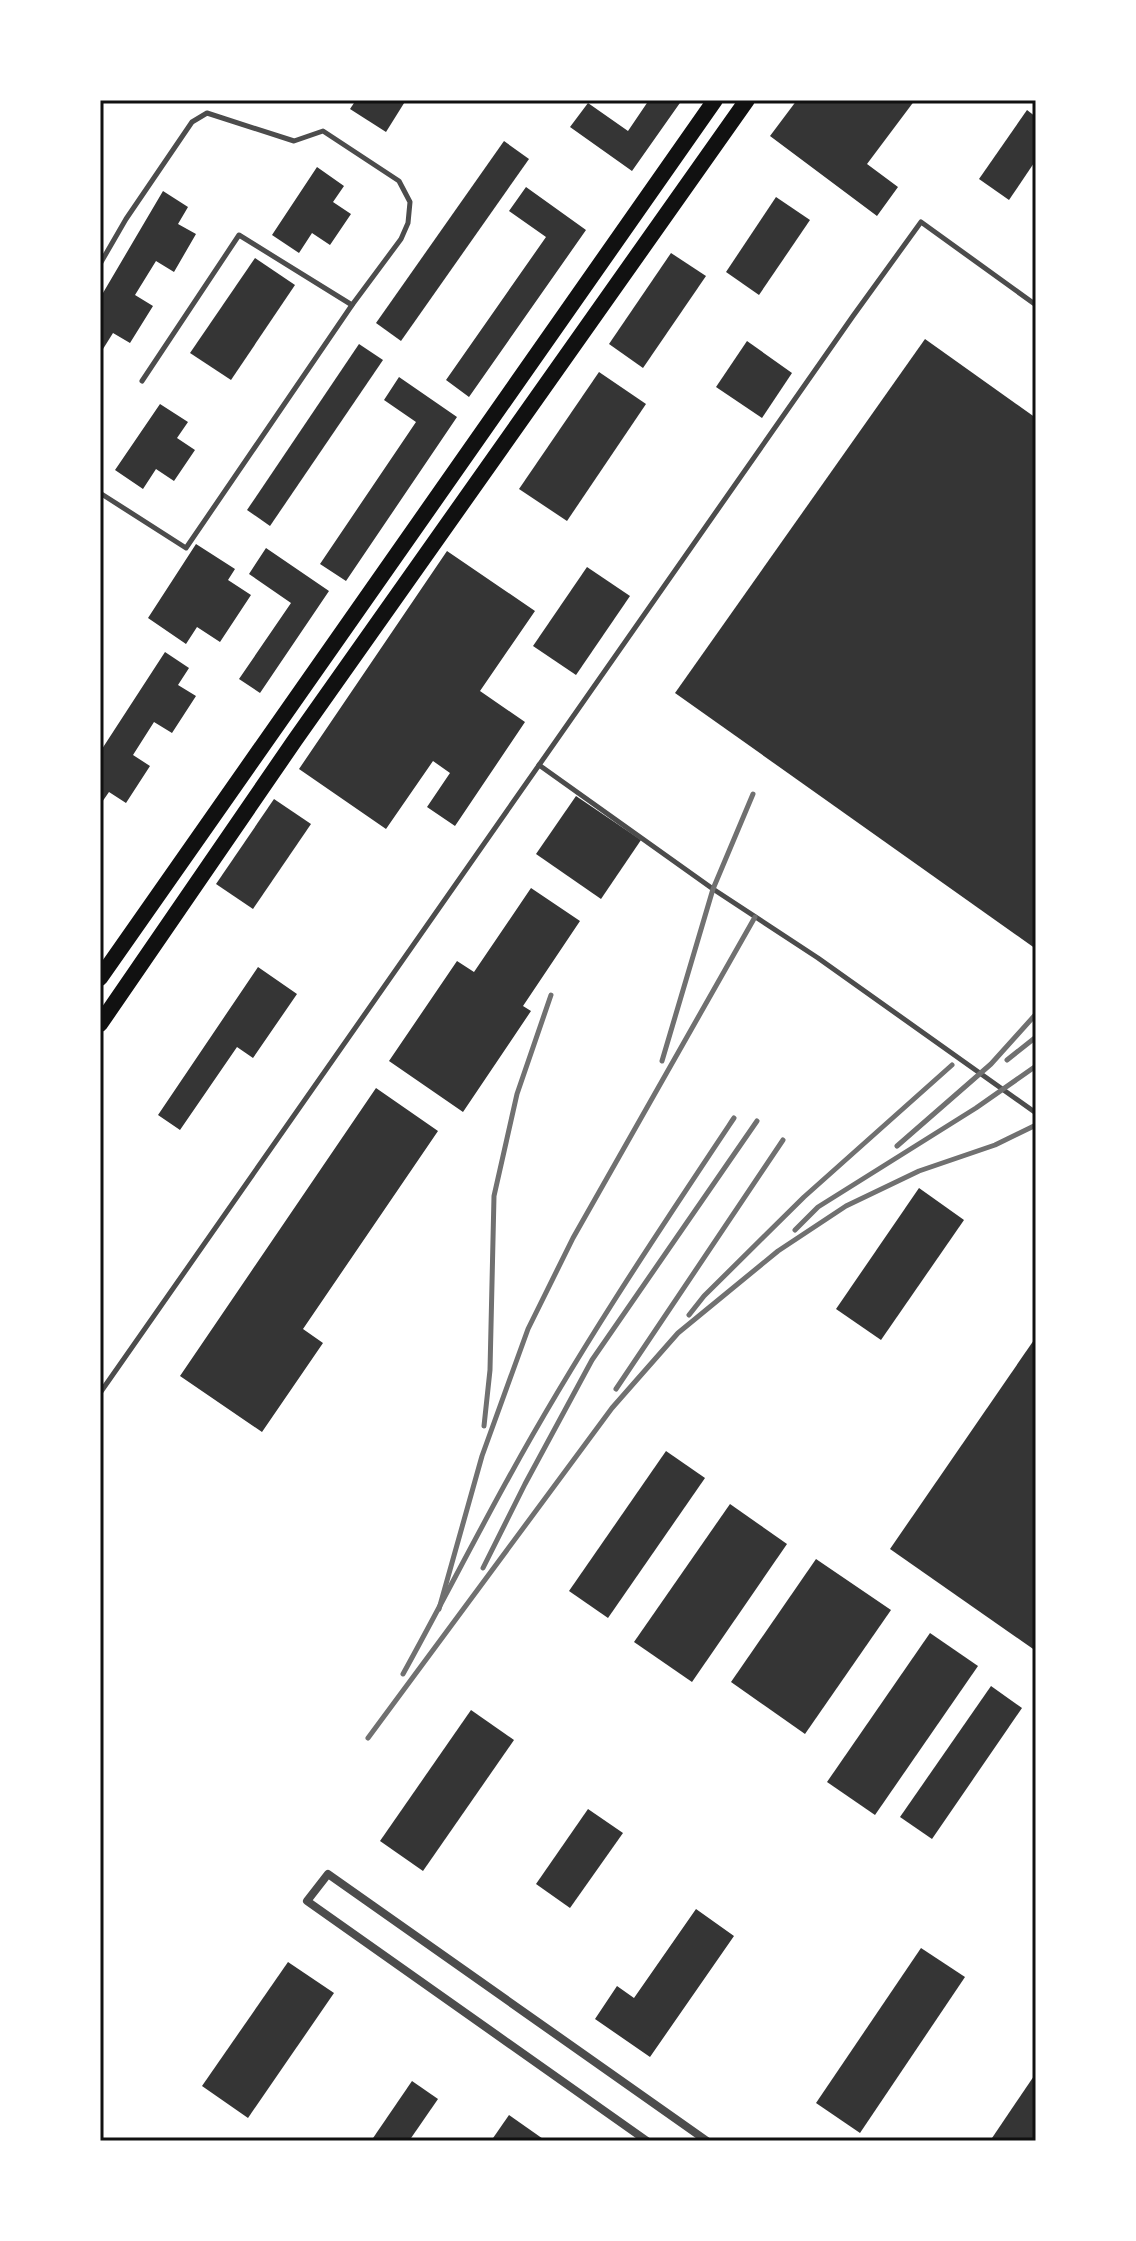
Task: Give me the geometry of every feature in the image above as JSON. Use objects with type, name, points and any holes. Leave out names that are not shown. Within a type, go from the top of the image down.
[{"type":"highway","points":[[100,978],[715,100]]},
{"type":"highway","points":[[100,1024],[304,727],[747,100]]},
{"type":"street","points":[[647,2141],[307,1901],[328,1874],[694,2137],[707,2141]]},
{"type":"lane","points":[[100,264],[126,219],[192,122],[207,113],[294,141],[323,131],[399,181],[410,202],[408,223],[401,239],[352,305],[186,548],[100,493]]},
{"type":"lane","points":[[100,1393],[921,222],[1036,305]]},
{"type":"lane","points":[[142,381],[239,235],[352,305]]},
{"type":"lane","points":[[539,765],[1036,1113]]},
{"type":"building","points":[[356,100],[406,100],[386,132],[350,109]]},
{"type":"building","points":[[649,100],[682,100],[632,171],[570,127],[588,103],[628,131]]},
{"type":"building","points":[[797,100],[915,100],[867,164],[898,187],[877,216],[770,136]]},
{"type":"building","points":[[1027,110],[1036,117],[1036,160],[1009,200],[979,179]]},
{"type":"building","points":[[504,141],[529,159],[401,341],[376,323]]},
{"type":"building","points":[[317,167],[344,186],[333,202],[351,214],[330,245],[312,233],[299,253],[272,235]]},
{"type":"building","points":[[526,187],[586,230],[469,397],[446,380],[546,237],[509,211]]},
{"type":"building","points":[[163,191],[188,207],[178,224],[196,234],[174,272],[156,261],[135,295],[153,306],[130,343],[113,333],[103,349],[100,347],[100,298]]},
{"type":"building","points":[[776,197],[810,220],[759,295],[726,272]]},
{"type":"building","points":[[671,253],[706,276],[643,368],[609,344]]},
{"type":"building","points":[[255,258],[295,285],[231,380],[190,353]]},
{"type":"building","points":[[925,339],[1036,418],[1036,949],[675,693]]},
{"type":"building","points":[[747,341],[792,373],[762,418],[716,387]]},
{"type":"building","points":[[359,344],[383,360],[270,526],[247,510]]},
{"type":"building","points":[[599,372],[646,404],[567,521],[519,489]]},
{"type":"building","points":[[399,377],[457,417],[346,581],[320,564],[416,422],[384,400]]},
{"type":"building","points":[[160,404],[188,422],[177,438],[195,450],[174,481],[156,469],[143,489],[115,470]]},
{"type":"building","points":[[196,544],[235,569],[228,580],[251,595],[220,642],[197,627],[186,644],[148,618]]},
{"type":"building","points":[[266,548],[329,591],[260,693],[239,679],[291,603],[249,574]]},
{"type":"building","points":[[447,551],[535,611],[480,691],[525,722],[455,826],[427,807],[450,773],[433,761],[386,829],[299,769]]},
{"type":"building","points":[[587,567],[630,596],[576,675],[533,646]]},
{"type":"building","points":[[165,652],[189,668],[178,685],[196,696],[172,733],[154,722],[133,755],[150,766],[126,803],[109,792],[100,805],[100,752]]},
{"type":"building","points":[[576,796],[641,840],[601,899],[536,854]]},
{"type":"building","points":[[274,799],[311,824],[253,909],[216,884]]},
{"type":"building","points":[[531,888],[580,921],[523,1006],[531,1011],[463,1112],[389,1061],[457,961],[474,972]]},
{"type":"building","points":[[258,967],[297,994],[253,1058],[237,1047],[180,1130],[158,1115]]},
{"type":"building","points":[[376,1088],[438,1131],[303,1329],[323,1343],[262,1432],[180,1376]]},
{"type":"building","points":[[919,1188],[964,1220],[881,1340],[836,1309]]},
{"type":"building","points":[[1036,1337],[1036,1651],[890,1549]]},
{"type":"building","points":[[666,1451],[705,1478],[608,1618],[569,1591]]},
{"type":"building","points":[[730,1504],[787,1544],[692,1682],[634,1642]]},
{"type":"building","points":[[816,1559],[891,1610],[805,1734],[731,1682]]},
{"type":"building","points":[[930,1633],[978,1666],[875,1815],[827,1782]]},
{"type":"building","points":[[991,1686],[1022,1708],[932,1839],[900,1817]]},
{"type":"building","points":[[471,1710],[514,1740],[423,1871],[380,1841]]},
{"type":"building","points":[[588,1809],[623,1833],[570,1908],[536,1884]]},
{"type":"building","points":[[696,1909],[734,1936],[650,2057],[595,2019],[617,1986],[634,1998]]},
{"type":"building","points":[[921,1948],[965,1977],[860,2133],[816,2103]]},
{"type":"building","points":[[288,1962],[334,1993],[248,2118],[202,2086]]},
{"type":"building","points":[[1036,2073],[1036,2141],[990,2141]]},
{"type":"building","points":[[412,2081],[438,2099],[409,2141],[371,2141]]},
{"type":"building","points":[[509,2115],[546,2141],[491,2141]]},
{"type":"railway","points":[[662,1061],[713,889],[753,794]]},
{"type":"railway","points":[[439,1609],[482,1456],[528,1329],[573,1238],[755,917]]},
{"type":"railway","points":[[484,1426],[490,1370],[494,1196],[517,1094],[551,995]]},
{"type":"railway","points":[[897,1146],[991,1064],[1036,1014]]},
{"type":"railway","points":[[1007,1060],[1036,1037]]},
{"type":"railway","points":[[689,1315],[704,1296],[804,1197],[952,1065]]},
{"type":"railway","points":[[795,1230],[818,1207],[976,1108],[1036,1066]]},
{"type":"railway","points":[[403,1674],[562,1385],[646,1250],[734,1118]]},
{"type":"railway","points":[[483,1568],[592,1360],[757,1121]]},
{"type":"railway","points":[[368,1738],[612,1408],[678,1333],[778,1251],[846,1206],[919,1171],[995,1145],[1036,1125]]},
{"type":"railway","points":[[616,1389],[783,1140]]}]
